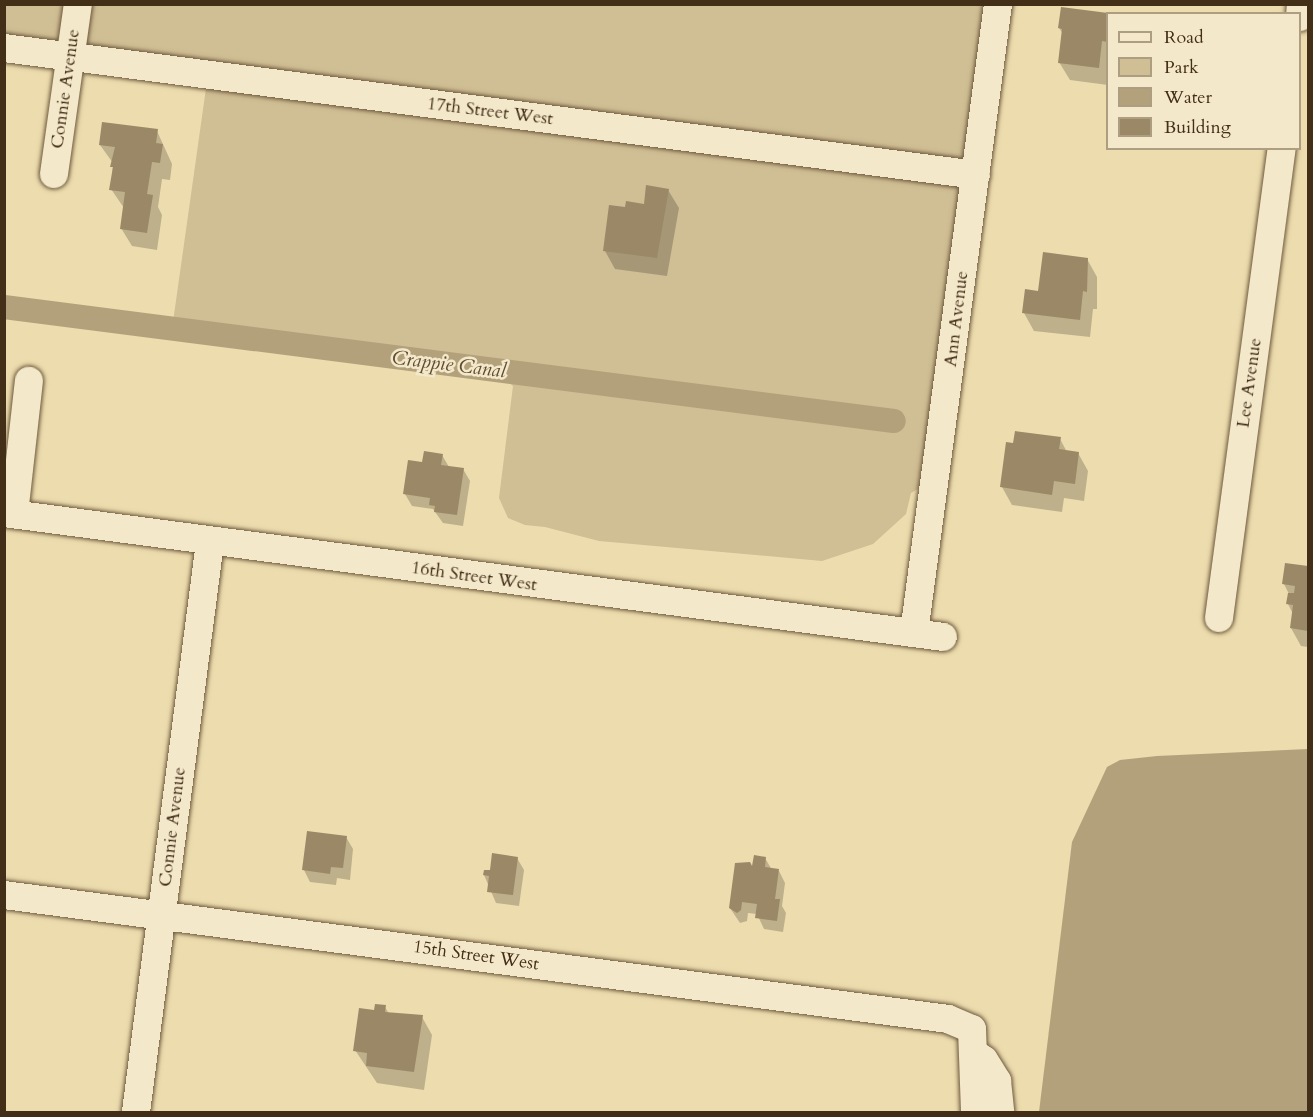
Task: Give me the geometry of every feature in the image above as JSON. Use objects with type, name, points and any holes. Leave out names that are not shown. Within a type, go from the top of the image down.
[{"type":"street","name":"Connie Avenue","points":[[54,174],[78,4]]},
{"type":"street","name":"Ann Avenue","points":[[914,633],[998,4]]},
{"type":"street","name":"17th Street West","points":[[4,48],[976,175]]},
{"type":"street","name":"Lee Avenue","points":[[1219,618],[1282,150]]},
{"type":"street","points":[[9,514],[29,381]]},
{"type":"street","name":"16th Street West","points":[[9,514],[943,637]]},
{"type":"street","name":"Connie Avenue","points":[[136,1113],[210,542]]},
{"type":"street","name":"15th Street West","points":[[4,895],[948,1019],[972,1029],[974,1053]]},
{"type":"street","points":[[974,1053],[975,1113]]},
{"type":"street","points":[[974,1053],[984,1060],[997,1081],[1000,1113]]},
{"type":"green space","points":[[4,5],[997,5],[934,480],[911,493],[906,514],[873,544],[822,561],[599,541],[545,527],[525,525],[508,518],[499,498],[513,386],[503,377],[173,322],[209,67],[5,42]]},
{"type":"water","points":[[1308,749],[1308,1112],[1039,1112],[1072,842],[1107,767],[1120,760],[1157,756]]},
{"type":"building","points":[[1061,7],[1106,13],[1106,42],[1102,41],[1099,68],[1058,63],[1062,29],[1058,28]]},
{"type":"building","points":[[102,122],[158,129],[156,143],[163,144],[160,163],[152,162],[147,194],[153,195],[147,233],[120,229],[125,192],[109,190],[113,167],[110,167],[115,147],[99,145]]},
{"type":"building","points":[[646,185],[669,189],[657,258],[603,251],[609,205],[625,207],[626,201],[644,204]]},
{"type":"building","points":[[1043,252],[1088,258],[1087,292],[1083,291],[1080,320],[1022,313],[1025,289],[1038,291]]},
{"type":"building","points":[[1015,431],[1061,437],[1059,449],[1079,452],[1075,484],[1054,481],[1052,495],[1000,487],[1006,442],[1013,443]]},
{"type":"building","points":[[424,451],[443,454],[441,465],[464,468],[457,515],[434,512],[435,506],[429,505],[430,498],[403,494],[408,460],[422,462]]},
{"type":"building","points":[[1285,563],[1308,566],[1308,631],[1290,628],[1293,605],[1286,604],[1288,593],[1294,593],[1295,586],[1282,584]]},
{"type":"building","points":[[307,831],[347,836],[343,868],[331,867],[330,874],[302,870]]},
{"type":"building","points":[[492,853],[518,857],[513,895],[487,892],[489,876],[483,875],[484,870],[490,870]]},
{"type":"building","points":[[754,855],[766,857],[765,867],[779,869],[775,899],[780,899],[777,921],[755,918],[757,904],[742,902],[741,910],[737,913],[729,908],[735,863],[750,862],[752,866]]},
{"type":"building","points":[[375,1004],[386,1005],[385,1012],[423,1015],[414,1072],[366,1066],[367,1053],[353,1051],[359,1008],[374,1010]]},
{"type":"waterway","name":"Crappie Canal","points":[[4,307],[894,421]]}]
